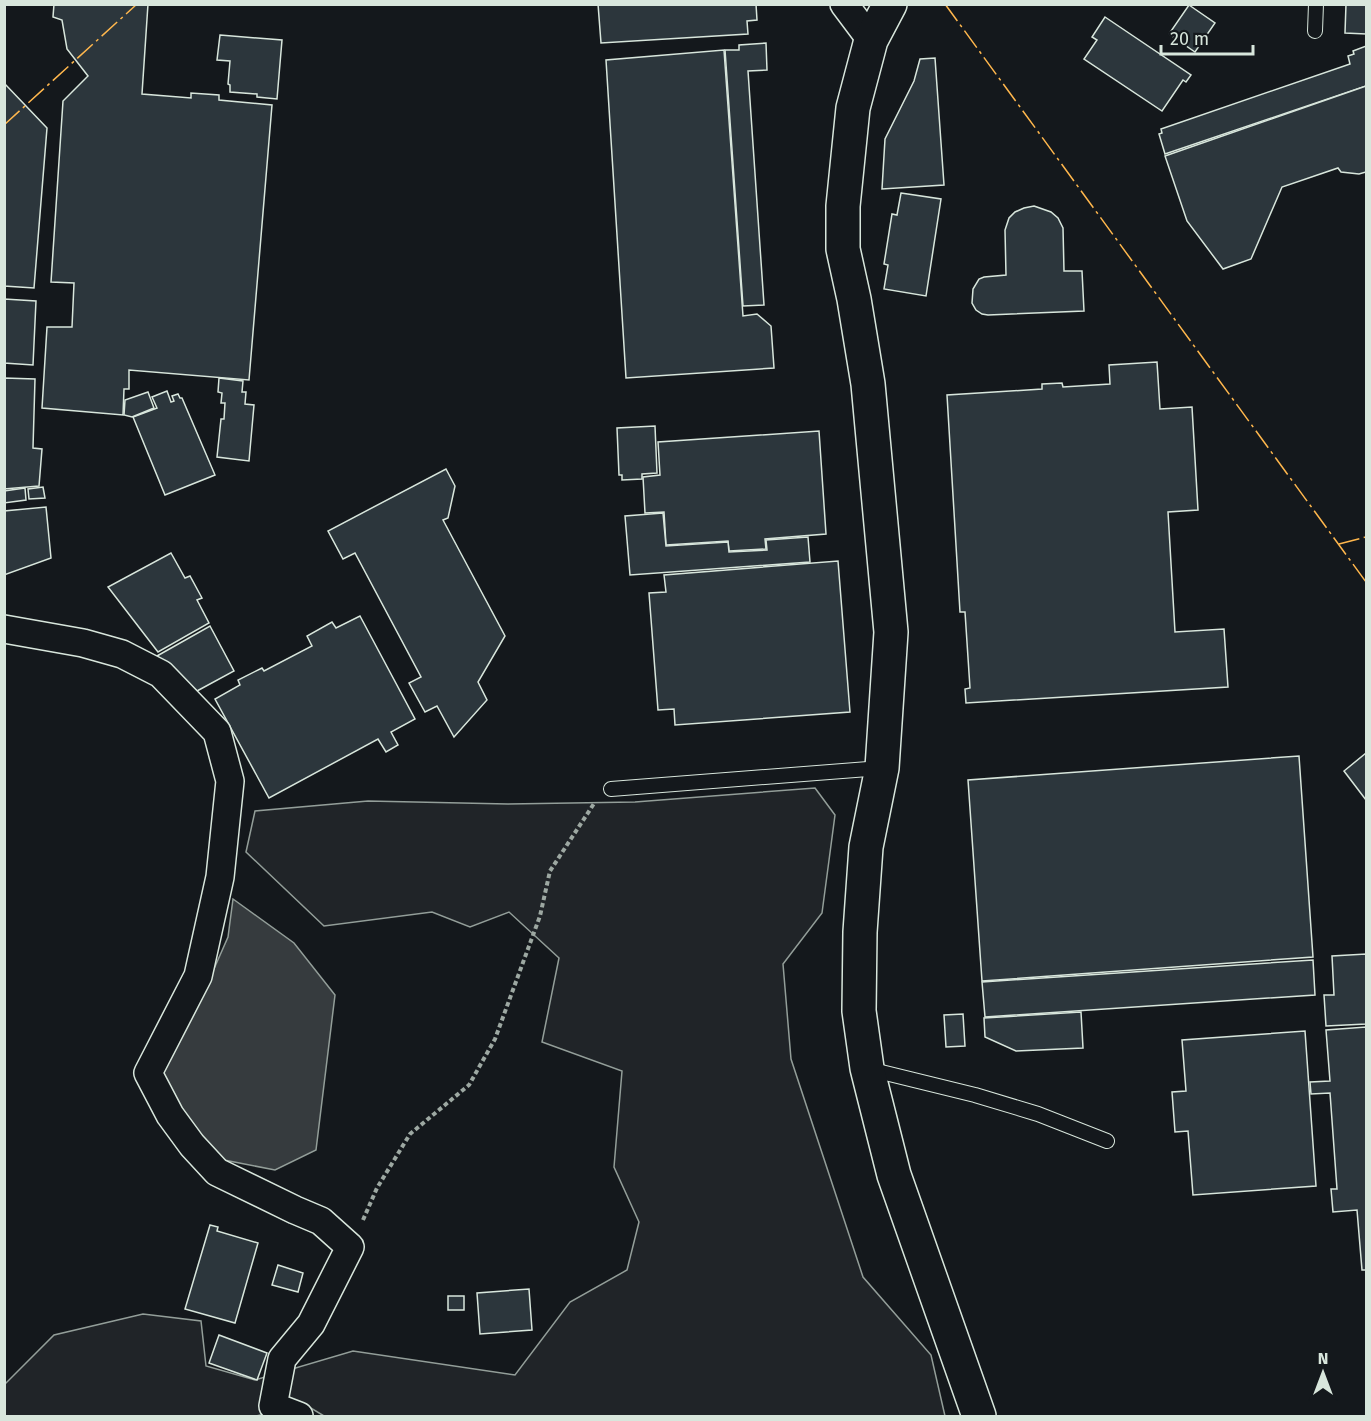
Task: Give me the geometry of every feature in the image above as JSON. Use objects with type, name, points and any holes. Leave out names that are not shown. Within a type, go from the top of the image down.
[{"type":"street","points":[[844,4],[871,40]]},
{"type":"street","points":[[890,4],[871,40],[853,108],[845,176],[843,249],[868,384],[891,633],[882,768],[866,847],[860,932],[859,1011],[867,1068],[894,1175],[979,1416]]},
{"type":"street","points":[[4,629],[83,643],[122,654],[161,674],[218,732],[230,781],[220,877],[198,976],[148,1073],[170,1115],[192,1145],[217,1172],[321,1221],[350,1247],[311,1324],[282,1359],[273,1406],[299,1416]]},
{"type":"lane","points":[[1315,31],[1316,4]]},
{"type":"lane","points":[[611,789],[882,768]]},
{"type":"lane","points":[[867,1068],[975,1095],[1038,1114],[1107,1141]]},
{"type":"path","points":[[350,1247],[377,1188],[410,1134],[469,1085],[495,1039],[540,916],[550,871],[598,797],[611,789]]},
{"type":"shaded area","points":[[815,788],[835,815],[822,913],[783,964],[791,1059],[863,1277],[931,1355],[945,1416],[324,1416],[306,1405],[256,1416],[5,1416],[5,1384],[54,1335],[143,1314],[201,1321],[206,1366],[255,1380],[353,1351],[515,1375],[570,1302],[627,1270],[639,1222],[614,1167],[622,1071],[542,1042],[559,958],[509,912],[470,927],[432,912],[324,926],[246,852],[255,811],[368,801],[508,804],[635,802]]},
{"type":"shaded area","points":[[233,899],[294,943],[335,995],[316,1150],[275,1170],[219,1159],[184,1119],[161,1075],[202,996],[228,937]]},
{"type":"building","points":[[54,4],[148,4],[142,94],[191,98],[191,93],[219,95],[219,100],[272,105],[249,380],[129,370],[129,389],[124,389],[123,415],[42,408],[47,327],[72,327],[74,283],[51,282],[63,101],[88,76],[67,49],[62,20],[53,17]]},
{"type":"building","points":[[598,4],[756,4],[757,20],[747,21],[748,34],[601,43]]},
{"type":"building","points":[[1346,4],[1366,4],[1366,34],[1345,33]]},
{"type":"building","points":[[1189,5],[1215,23],[1195,52],[1169,34]]},
{"type":"building","points":[[1105,17],[1191,75],[1186,82],[1183,80],[1162,111],[1084,59],[1097,40],[1092,37]]},
{"type":"building","points":[[220,35],[282,40],[277,99],[257,97],[257,94],[230,92],[228,84],[230,61],[217,60]]},
{"type":"building","points":[[766,43],[767,70],[748,71],[764,305],[743,306],[725,50],[739,50],[739,45]]},
{"type":"building","points":[[1366,46],[1366,86],[1165,154],[1159,134],[1162,133],[1161,129],[1350,64],[1348,56],[1354,54],[1353,51]]},
{"type":"building","points":[[724,50],[743,316],[757,314],[771,326],[774,368],[626,378],[606,60]]},
{"type":"building","points":[[935,58],[944,185],[882,189],[885,139],[914,81],[920,59]]},
{"type":"building","points":[[4,83],[47,128],[34,288],[4,286]]},
{"type":"building","points":[[1366,86],[1366,172],[1359,174],[1341,172],[1338,168],[1282,187],[1251,259],[1223,269],[1187,221],[1165,156]]},
{"type":"building","points":[[901,193],[941,199],[926,296],[884,289],[888,265],[884,264],[892,214],[897,215]]},
{"type":"building","points":[[1034,206],[1051,212],[1058,218],[1063,228],[1064,271],[1082,271],[1084,311],[982,314],[972,303],[973,289],[979,279],[1006,275],[1005,230],[1009,218],[1015,212]]},
{"type":"building","points":[[4,299],[36,301],[33,365],[4,363]]},
{"type":"building","points":[[1157,362],[1160,409],[1192,407],[1198,510],[1168,512],[1175,632],[1224,629],[1228,687],[966,703],[965,689],[970,688],[965,612],[960,612],[947,395],[1042,389],[1042,384],[1062,383],[1063,387],[1110,384],[1109,365]]},
{"type":"building","points":[[4,378],[35,379],[33,448],[42,449],[39,486],[4,489]]},
{"type":"building","points":[[219,378],[243,381],[242,392],[246,392],[245,404],[254,405],[249,461],[217,457],[225,403],[221,403],[222,393],[218,392]]},
{"type":"building","points":[[167,391],[171,402],[174,401],[172,396],[178,394],[182,398],[215,475],[165,495],[133,417],[157,408],[152,397]]},
{"type":"building","points":[[148,392],[154,408],[132,417],[124,415],[125,400]]},
{"type":"building","points":[[655,426],[657,473],[642,474],[642,479],[622,480],[622,475],[619,475],[617,428]]},
{"type":"building","points":[[819,431],[826,534],[765,539],[766,549],[729,551],[728,541],[666,545],[664,512],[645,513],[643,477],[660,475],[658,442]]},
{"type":"building","points":[[446,469],[455,486],[448,518],[443,520],[505,636],[478,682],[487,700],[454,737],[437,706],[425,712],[409,683],[421,677],[355,553],[343,559],[328,531]]},
{"type":"building","points":[[43,487],[45,498],[29,499],[28,489]]},
{"type":"building","points":[[25,488],[26,500],[4,503],[4,491]]},
{"type":"building","points":[[46,507],[51,558],[4,575],[4,511]]},
{"type":"building","points":[[663,513],[666,546],[728,542],[729,552],[767,550],[766,540],[808,537],[810,562],[630,575],[625,516]]},
{"type":"building","points":[[171,553],[185,578],[190,576],[202,598],[197,600],[209,623],[158,652],[108,587]]},
{"type":"building","points":[[838,561],[850,712],[675,725],[674,709],[658,710],[649,593],[666,592],[664,575]]},
{"type":"building","points":[[360,616],[415,719],[391,732],[398,745],[386,752],[378,739],[269,798],[215,699],[240,685],[238,680],[262,668],[264,671],[312,646],[307,636],[332,622],[336,628]]},
{"type":"building","points":[[210,626],[234,671],[197,691],[157,656]]},
{"type":"building","points":[[1366,753],[1366,800],[1344,771]]},
{"type":"building","points":[[1299,756],[1313,957],[982,981],[968,780]]},
{"type":"building","points":[[1366,954],[1366,1024],[1326,1026],[1324,995],[1334,995],[1332,956]]},
{"type":"building","points":[[1313,960],[1315,995],[985,1017],[982,982]]},
{"type":"building","points":[[1081,1012],[1083,1048],[1016,1051],[985,1037],[984,1018]]},
{"type":"building","points":[[963,1014],[965,1046],[946,1047],[944,1015]]},
{"type":"building","points":[[1366,1027],[1366,1270],[1362,1270],[1357,1210],[1333,1212],[1331,1189],[1337,1189],[1330,1093],[1311,1094],[1310,1082],[1330,1081],[1326,1030]]},
{"type":"building","points":[[1305,1031],[1316,1186],[1193,1195],[1188,1131],[1175,1132],[1172,1092],[1186,1091],[1182,1040]]},
{"type":"building","points":[[210,1225],[218,1227],[217,1231],[258,1243],[235,1323],[185,1309]]},
{"type":"building","points":[[278,1265],[303,1273],[298,1292],[272,1285]]},
{"type":"building","points":[[529,1289],[532,1330],[480,1334],[477,1293]]},
{"type":"building","points":[[448,1296],[464,1296],[464,1310],[448,1310]]},
{"type":"building","points":[[219,1335],[267,1353],[257,1380],[209,1363]]},
{"type":"power","points":[[4,125],[137,4]]},
{"type":"power","points":[[945,4],[1366,582]]},
{"type":"power","points":[[1339,544],[1366,537]]}]
